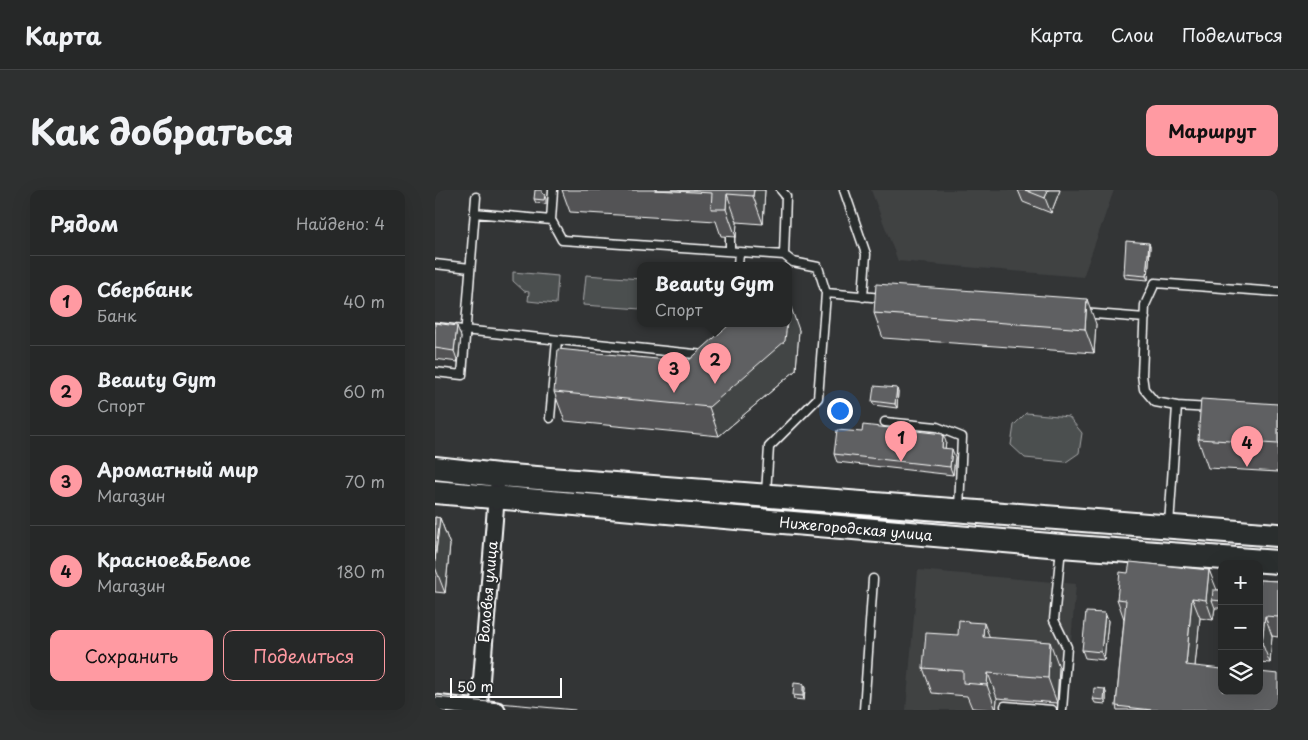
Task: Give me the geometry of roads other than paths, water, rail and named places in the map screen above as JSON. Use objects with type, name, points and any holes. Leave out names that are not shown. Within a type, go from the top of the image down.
[{"type":"main road","name":"Нижегородская улица","points":[[435,468],[498,475],[1278,535]]},
{"type":"main road","name":"Нижегородская улица","points":[[435,492],[1061,546],[1278,562]]},
{"type":"street","name":"Воловья улица","points":[[479,709],[498,475]]},
{"type":"street","points":[[435,703],[497,710]]},
{"type":"lane","points":[[553,190],[551,220],[563,240],[784,256],[793,262],[818,266],[826,293],[818,398],[769,447],[765,496]]},
{"type":"lane","points":[[781,190],[786,196],[784,256]]},
{"type":"lane","points":[[844,190],[866,254],[863,297]]},
{"type":"lane","points":[[435,372],[462,375],[476,197]]},
{"type":"lane","points":[[475,213],[551,220]]},
{"type":"lane","points":[[729,251],[730,237]]},
{"type":"lane","points":[[738,262],[739,252]]},
{"type":"lane","points":[[435,264],[470,268]]},
{"type":"lane","points":[[1214,408],[1177,406],[1155,402],[1145,389],[1142,375],[1145,305],[1155,283],[1278,292]]},
{"type":"lane","points":[[826,293],[888,299]]},
{"type":"lane","points":[[1071,312],[1145,318]]},
{"type":"lane","points":[[435,327],[709,356],[715,350]]},
{"type":"lane","points":[[550,418],[557,340]]},
{"type":"lane","points":[[1169,527],[1177,406]]},
{"type":"lane","points":[[885,422],[937,427],[963,437],[959,511]]},
{"type":"lane","points":[[1061,546],[1054,620],[1067,647],[1062,710]]},
{"type":"lane","points":[[865,710],[873,579]]},
{"type":"lane","points":[[1005,706],[1051,710]]},
{"type":"tram line","points":[[435,697],[575,710]]},
{"type":"place","name":"Beauty Gym","points":[[715,384]]},
{"type":"place","name":"Ароматный мир","points":[[674,393]]},
{"type":"place","name":"Сбербанк","points":[[901,462]]},
{"type":"place","name":"Красное&Белое","points":[[1247,467]]}]
